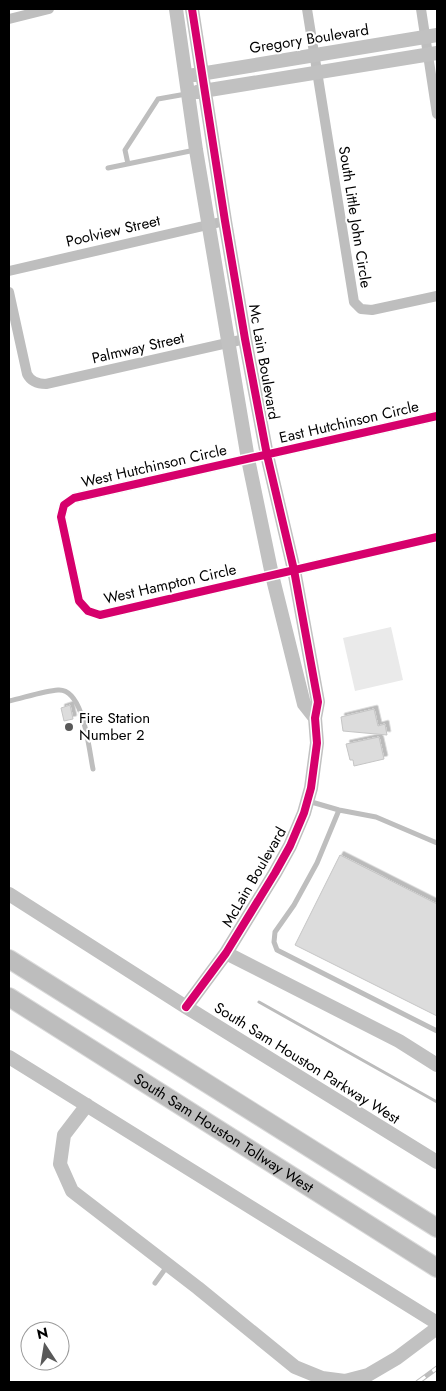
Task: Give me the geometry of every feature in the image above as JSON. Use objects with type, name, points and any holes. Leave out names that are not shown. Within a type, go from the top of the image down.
[{"type":"highway","points":[[9,951],[76,1002]]},
{"type":"highway","points":[[9,959],[437,1228]]},
{"type":"highway","name":"South Sam Houston Tollway West","points":[[9,997],[437,1268]]},
{"type":"highway","points":[[9,1004],[85,1045]]},
{"type":"street","points":[[9,19],[49,9]]},
{"type":"street","points":[[176,9],[196,150],[248,459],[272,575],[304,704],[315,718]]},
{"type":"street","name":"Mc Lain Boulevard","points":[[192,9],[245,339],[267,455],[294,570],[318,702],[315,718]]},
{"type":"street","name":"South Little John Circle","points":[[306,9],[354,302],[361,309],[372,310],[434,297]]},
{"type":"street","points":[[421,9],[431,36],[437,114]]},
{"type":"street","name":"Gregory Boulevard","points":[[187,76],[431,36]]},
{"type":"street","points":[[189,93],[433,54]]},
{"type":"street","points":[[196,150],[214,146]]},
{"type":"street","name":"Poolview Street","points":[[9,271],[225,221]]},
{"type":"street","name":"Palmway Street","points":[[9,292],[27,374],[31,380],[38,384],[46,384],[245,339]]},
{"type":"street","name":"East Hutchinson Circle","points":[[267,455],[437,416]]},
{"type":"street","name":"West Hutchinson Circle","points":[[68,550],[61,517],[64,505],[74,498],[267,455]]},
{"type":"street","name":"West Hampton Circle","points":[[68,550],[79,602],[88,610],[100,615],[437,537]]},
{"type":"street","points":[[292,656],[309,652]]},
{"type":"street","name":"McLain Boulevard","points":[[186,1007],[226,953],[290,846],[308,801],[311,788],[316,753],[315,718]]},
{"type":"street","name":"South Sam Houston Parkway West","points":[[9,894],[186,1007],[437,1162]]},
{"type":"street","points":[[226,953],[399,1041],[437,1065]]},
{"type":"street","points":[[9,1057],[437,1323]]},
{"type":"street","points":[[87,1104],[64,1135],[60,1164],[72,1191],[295,1367],[322,1378],[345,1381],[368,1375],[398,1358],[437,1328]]},
{"type":"lane","points":[[128,164],[125,150],[158,99],[189,93]]},
{"type":"lane","points":[[108,168],[196,150]]},
{"type":"lane","points":[[9,701],[58,690],[72,696],[79,706],[93,769]]},
{"type":"lane","points":[[308,801],[339,810],[376,817],[437,843]]},
{"type":"lane","points":[[339,810],[317,863],[294,905],[275,932],[274,942],[277,950],[437,1031]]},
{"type":"lane","points":[[155,1283],[168,1265]]},
{"type":"shaded area","points":[[391,627],[403,680],[355,691],[343,638]]},
{"type":"building","points":[[70,705],[73,719],[64,721],[61,708]]},
{"type":"building","points":[[374,709],[378,726],[385,724],[387,735],[343,731],[341,717]]},
{"type":"building","points":[[379,737],[384,759],[354,766],[353,760],[350,760],[346,744]]},
{"type":"building","points":[[340,855],[437,904],[437,1016],[295,945]]},
{"type":"waterway","points":[[259,1002],[437,1102]]},
{"type":"railway","points":[[418,1382],[437,1368]]},
{"type":"cycle path","points":[[186,1007],[226,953],[290,846],[304,813],[311,788],[317,743],[315,718],[318,702],[294,570],[267,455],[245,339],[192,9]]},
{"type":"cycle path","points":[[437,416],[74,498],[64,505],[61,517],[79,601],[88,611],[100,615],[437,537]]},
{"type":"place","name":"Fire Station Number 2","points":[[69,727]]}]
